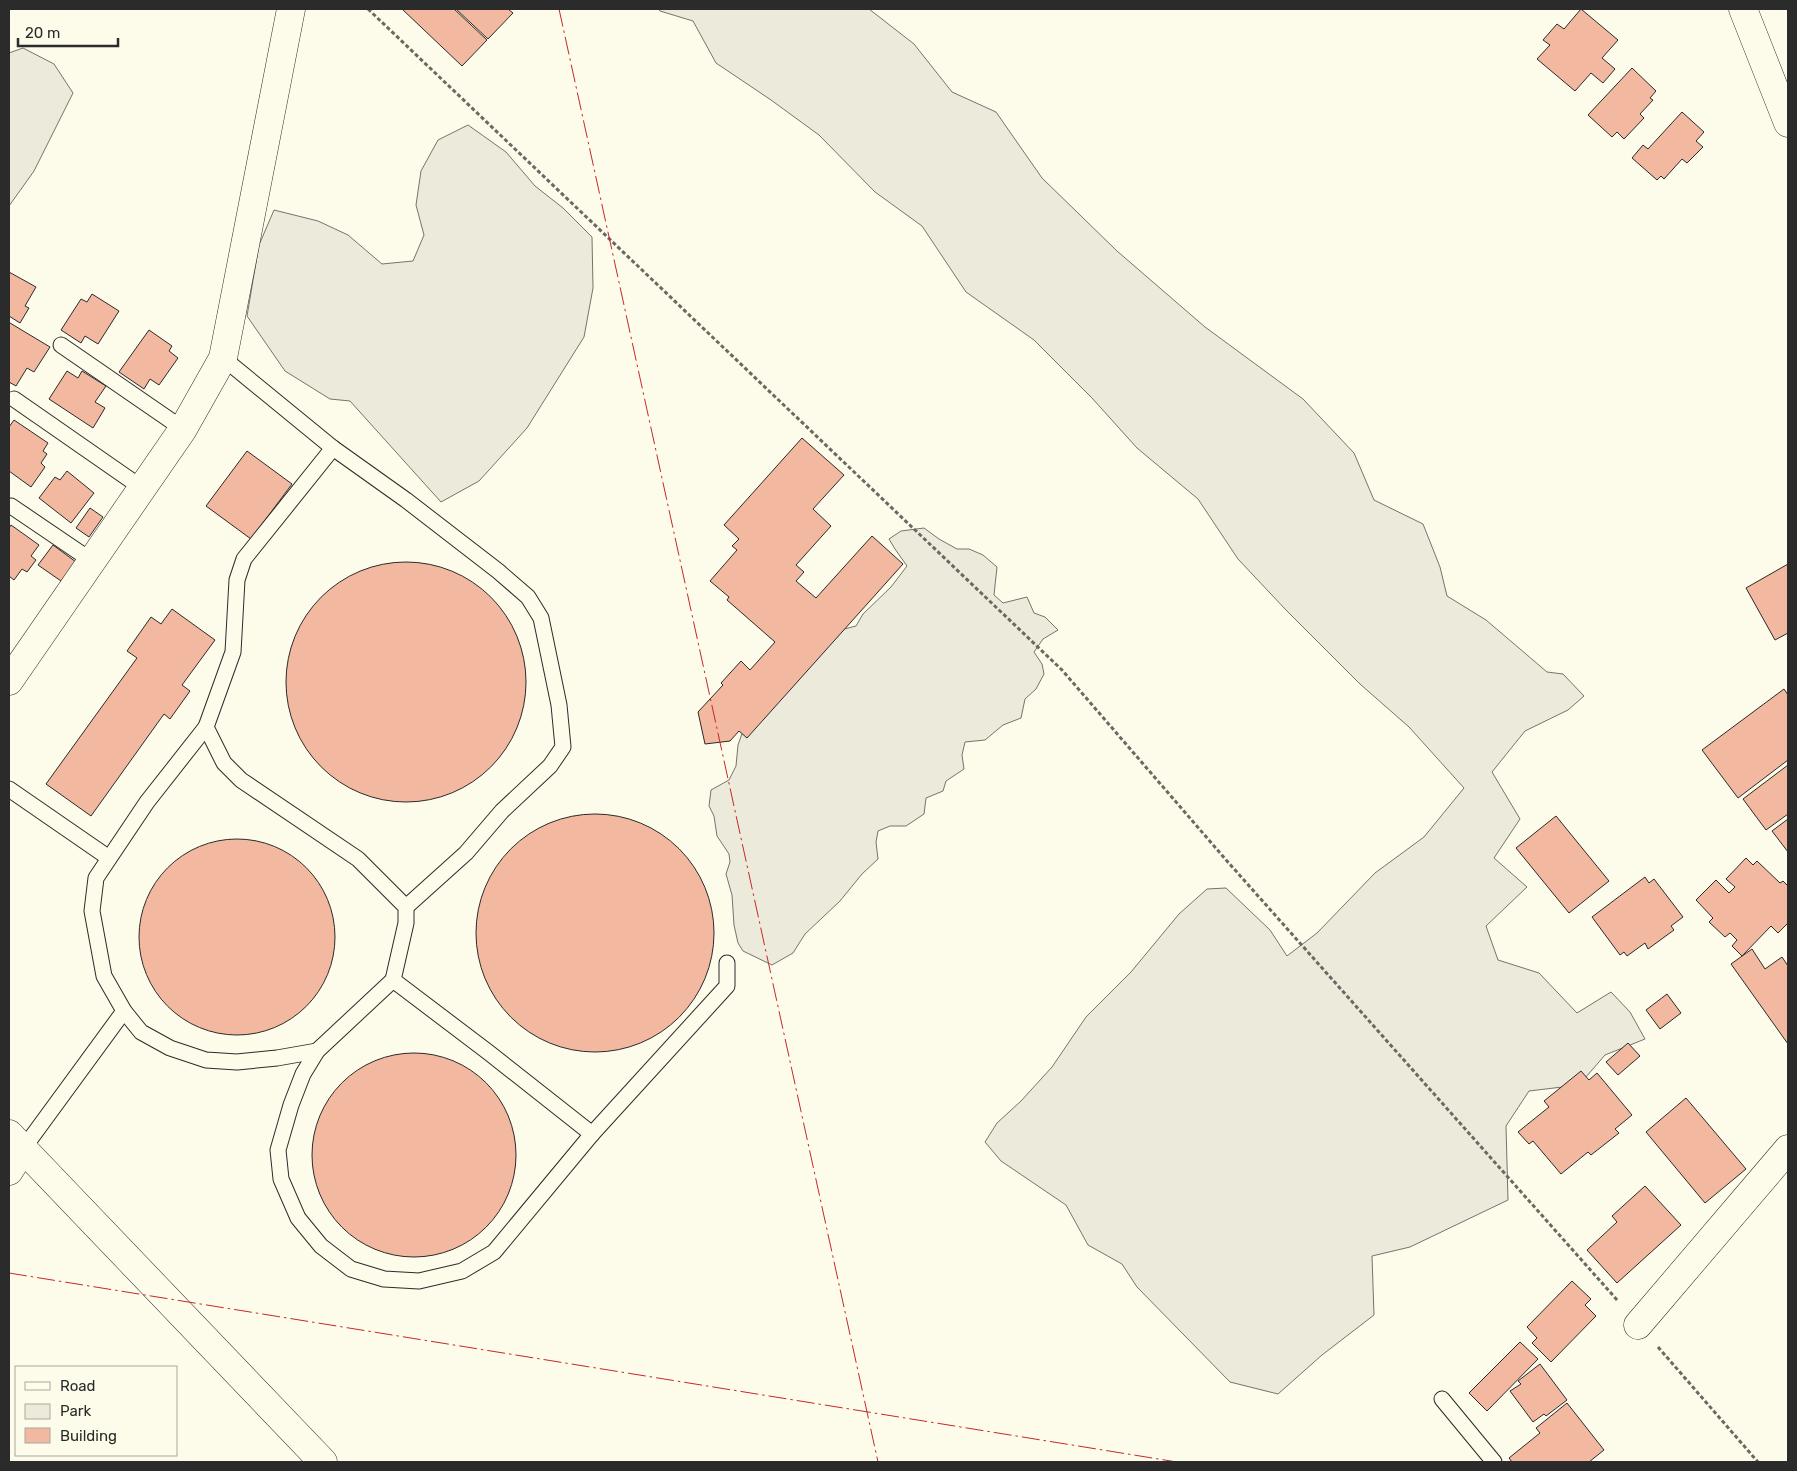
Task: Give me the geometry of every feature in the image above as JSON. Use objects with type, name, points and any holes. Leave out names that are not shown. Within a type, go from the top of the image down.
[{"type":"street","points":[[9,681],[183,429],[223,358],[291,9]]},
{"type":"street","points":[[1744,9],[1788,124]]},
{"type":"street","points":[[1638,1325],[1788,1149]]},
{"type":"street","points":[[14,1151],[323,1462]]},
{"type":"lane","points":[[61,345],[183,429]]},
{"type":"lane","points":[[223,358],[333,448],[406,500],[498,571],[528,597],[541,618],[559,705],[563,747],[550,766],[502,811],[466,853],[406,907]]},
{"type":"lane","points":[[14,399],[142,488]]},
{"type":"lane","points":[[317,1050],[277,1058],[237,1062],[206,1060],[170,1048],[142,1032],[124,1012],[104,976],[92,911],[96,878],[147,802],[206,727],[233,652],[237,580],[244,559],[333,448]]},
{"type":"lane","points":[[11,506],[92,561]]},
{"type":"lane","points":[[206,727],[224,763],[241,780],[358,859],[406,907],[406,923],[393,980],[317,1050],[300,1082],[278,1150],[281,1179],[298,1218],[321,1246],[351,1269],[384,1279],[419,1281],[462,1271],[494,1252],[592,1134],[727,986],[727,963]]},
{"type":"lane","points":[[9,789],[109,858]]},
{"type":"lane","points":[[393,980],[592,1134]]},
{"type":"lane","points":[[14,1151],[124,1012]]},
{"type":"lane","points":[[1442,1399],[1494,1462]]},
{"type":"path","points":[[368,9],[1062,670],[1758,1462]]},
{"type":"green space","points":[[658,9],[869,9],[914,44],[952,92],[996,112],[1042,178],[1117,251],[1205,327],[1303,399],[1354,453],[1374,500],[1423,524],[1440,567],[1447,596],[1486,620],[1547,672],[1563,674],[1584,696],[1568,710],[1525,731],[1492,772],[1520,819],[1494,858],[1527,887],[1486,926],[1498,960],[1539,973],[1577,1013],[1611,992],[1630,1012],[1645,1039],[1605,1055],[1579,1085],[1529,1091],[1506,1126],[1508,1200],[1410,1247],[1372,1256],[1374,1315],[1322,1355],[1278,1394],[1230,1382],[1137,1287],[1122,1264],[1088,1245],[1066,1205],[1001,1161],[985,1142],[997,1123],[1021,1101],[1052,1067],[1086,1017],[1131,972],[1179,914],[1207,889],[1226,888],[1270,930],[1287,956],[1317,933],[1375,873],[1424,837],[1464,788],[1409,727],[1360,684],[1238,559],[1198,499],[1137,448],[1092,398],[1034,340],[966,292],[922,226],[875,192],[819,135],[716,63],[693,21]]},
{"type":"green space","points":[[23,48],[54,64],[73,93],[34,171],[9,206],[9,53]]},
{"type":"green space","points":[[468,125],[506,152],[535,186],[563,208],[592,237],[593,288],[584,337],[527,428],[479,481],[441,502],[350,401],[330,399],[285,371],[247,316],[259,245],[274,210],[318,221],[348,235],[382,264],[413,261],[424,235],[416,205],[421,171],[438,140]]},
{"type":"green space","points":[[924,528],[957,549],[969,549],[983,555],[997,567],[994,595],[1003,603],[1027,597],[1034,613],[1045,617],[1058,630],[1043,639],[1034,652],[1042,664],[1044,674],[1036,689],[1025,699],[1021,718],[1003,725],[985,740],[965,742],[962,755],[964,769],[946,781],[943,791],[926,798],[924,814],[906,826],[890,826],[878,831],[876,842],[878,859],[862,874],[840,901],[805,934],[793,953],[772,965],[743,951],[738,943],[734,925],[732,895],[726,874],[730,862],[729,854],[717,836],[714,816],[709,806],[711,790],[729,780],[736,766],[738,745],[745,725],[821,635],[856,626],[863,614],[891,587],[907,566],[889,539],[901,531]]},
{"type":"building","points":[[402,9],[454,9],[487,40],[462,66]]},
{"type":"building","points":[[456,9],[508,9],[513,13],[488,39]]},
{"type":"building","points":[[1581,9],[1618,40],[1602,58],[1615,69],[1603,83],[1591,73],[1575,91],[1537,59],[1550,45],[1543,40],[1557,24],[1564,29]]},
{"type":"building","points":[[1632,68],[1656,91],[1650,98],[1653,100],[1640,114],[1644,118],[1624,139],[1617,132],[1612,137],[1588,115]]},
{"type":"building","points":[[1682,112],[1704,132],[1696,141],[1703,147],[1687,163],[1682,159],[1664,179],[1661,176],[1657,180],[1632,158],[1643,145],[1648,149]]},
{"type":"building","points":[[9,272],[36,287],[25,306],[29,308],[20,323],[9,316]]},
{"type":"building","points":[[92,294],[119,311],[98,344],[85,336],[81,343],[61,330],[81,299],[87,302]]},
{"type":"building","points":[[10,323],[50,347],[34,372],[27,368],[16,386],[9,382]]},
{"type":"building","points":[[149,330],[172,346],[169,351],[178,358],[159,385],[150,379],[144,389],[119,372]]},
{"type":"building","points":[[67,371],[78,378],[82,371],[106,386],[95,402],[105,408],[93,428],[49,399]]},
{"type":"building","points":[[14,420],[48,443],[43,451],[47,454],[41,463],[45,467],[31,487],[9,471],[9,427]]},
{"type":"building","points":[[802,438],[844,475],[813,509],[831,526],[796,565],[804,572],[796,581],[816,598],[872,536],[903,564],[747,738],[739,731],[730,741],[705,744],[698,712],[723,685],[721,683],[741,661],[750,670],[775,642],[727,600],[729,597],[710,581],[737,550],[732,546],[739,539],[724,525]]},
{"type":"building","points":[[247,451],[292,484],[251,539],[206,506]]},
{"type":"building","points":[[67,471],[94,493],[71,523],[39,498],[55,477],[60,480]]},
{"type":"building","points":[[90,508],[103,517],[89,537],[76,528]]},
{"type":"building","points":[[11,525],[39,545],[31,556],[36,560],[27,572],[22,569],[14,580],[9,576],[9,528]]},
{"type":"building","points":[[53,545],[76,562],[61,581],[38,565]]},
{"type":"building","points":[[406,562],[429,564],[452,571],[473,582],[491,597],[506,615],[517,636],[524,659],[526,682],[524,705],[517,728],[506,749],[491,767],[473,782],[452,793],[429,800],[406,802],[383,800],[360,793],[339,782],[321,767],[306,749],[295,728],[288,705],[286,682],[288,659],[295,636],[306,615],[321,597],[339,582],[360,571],[383,564]]},
{"type":"building","points":[[1788,564],[1788,633],[1775,640],[1746,588]]},
{"type":"building","points":[[172,609],[215,640],[182,685],[190,691],[170,719],[164,714],[91,816],[46,784],[137,658],[127,651],[151,617],[161,624]]},
{"type":"building","points":[[1784,689],[1788,695],[1788,760],[1738,798],[1702,750]]},
{"type":"building","points":[[1788,765],[1788,814],[1766,830],[1743,799]]},
{"type":"building","points":[[595,814],[618,817],[640,823],[661,834],[679,849],[694,867],[705,888],[711,910],[714,933],[711,956],[705,978],[694,999],[679,1017],[661,1032],[640,1043],[618,1049],[595,1052],[572,1049],[550,1043],[529,1032],[511,1017],[496,999],[485,978],[479,956],[476,933],[479,910],[485,888],[496,867],[511,849],[529,834],[550,823],[572,817]]},
{"type":"building","points":[[1556,816],[1609,881],[1569,913],[1516,848]]},
{"type":"building","points":[[1788,819],[1788,852],[1772,831]]},
{"type":"building","points":[[227,839],[247,839],[275,846],[299,861],[313,875],[328,899],[335,927],[335,947],[328,975],[313,999],[299,1013],[275,1028],[247,1035],[227,1035],[199,1028],[175,1013],[161,999],[146,975],[139,947],[139,927],[146,899],[161,875],[175,861],[199,846]]},
{"type":"building","points":[[1746,858],[1753,865],[1757,861],[1780,883],[1783,881],[1788,886],[1788,923],[1778,933],[1771,926],[1742,956],[1732,946],[1737,940],[1730,933],[1725,937],[1709,922],[1713,918],[1696,900],[1716,880],[1729,893],[1735,887],[1726,879]]},
{"type":"building","points":[[1645,877],[1649,883],[1654,879],[1683,917],[1671,926],[1674,930],[1648,949],[1645,943],[1627,956],[1624,952],[1620,955],[1592,917]]},
{"type":"building","points":[[1752,949],[1765,969],[1782,957],[1788,966],[1788,1044],[1731,964]]},
{"type":"building","points":[[1667,994],[1681,1013],[1660,1029],[1646,1010]]},
{"type":"building","points":[[1628,1043],[1640,1056],[1618,1075],[1606,1062]]},
{"type":"building","points":[[414,1053],[434,1055],[462,1065],[479,1076],[493,1090],[508,1116],[514,1135],[516,1155],[514,1175],[504,1203],[493,1220],[479,1234],[453,1249],[434,1255],[414,1257],[394,1255],[366,1245],[349,1234],[335,1220],[320,1194],[314,1175],[312,1155],[314,1135],[324,1107],[335,1090],[349,1076],[375,1061],[394,1055]]},
{"type":"building","points":[[1581,1071],[1589,1080],[1597,1073],[1632,1115],[1615,1129],[1619,1133],[1591,1155],[1588,1152],[1561,1174],[1533,1141],[1529,1144],[1518,1132],[1549,1107],[1544,1101]]},
{"type":"building","points":[[1686,1098],[1746,1169],[1705,1203],[1646,1132]]},
{"type":"building","points":[[1645,1186],[1681,1225],[1617,1283],[1587,1250],[1617,1222],[1612,1216]]},
{"type":"building","points":[[1572,1281],[1591,1299],[1585,1305],[1596,1316],[1551,1362],[1532,1343],[1537,1338],[1527,1327]]},
{"type":"building","points":[[1520,1342],[1538,1359],[1487,1411],[1469,1393]]},
{"type":"building","points":[[1540,1364],[1567,1400],[1546,1416],[1544,1414],[1533,1422],[1510,1391],[1521,1384],[1518,1381]]},
{"type":"building","points":[[1567,1403],[1604,1450],[1589,1462],[1512,1462],[1509,1458],[1540,1433],[1536,1428]]},
{"type":"power","points":[[559,9],[878,1462]]},
{"type":"power","points":[[9,1273],[1177,1462]]}]
